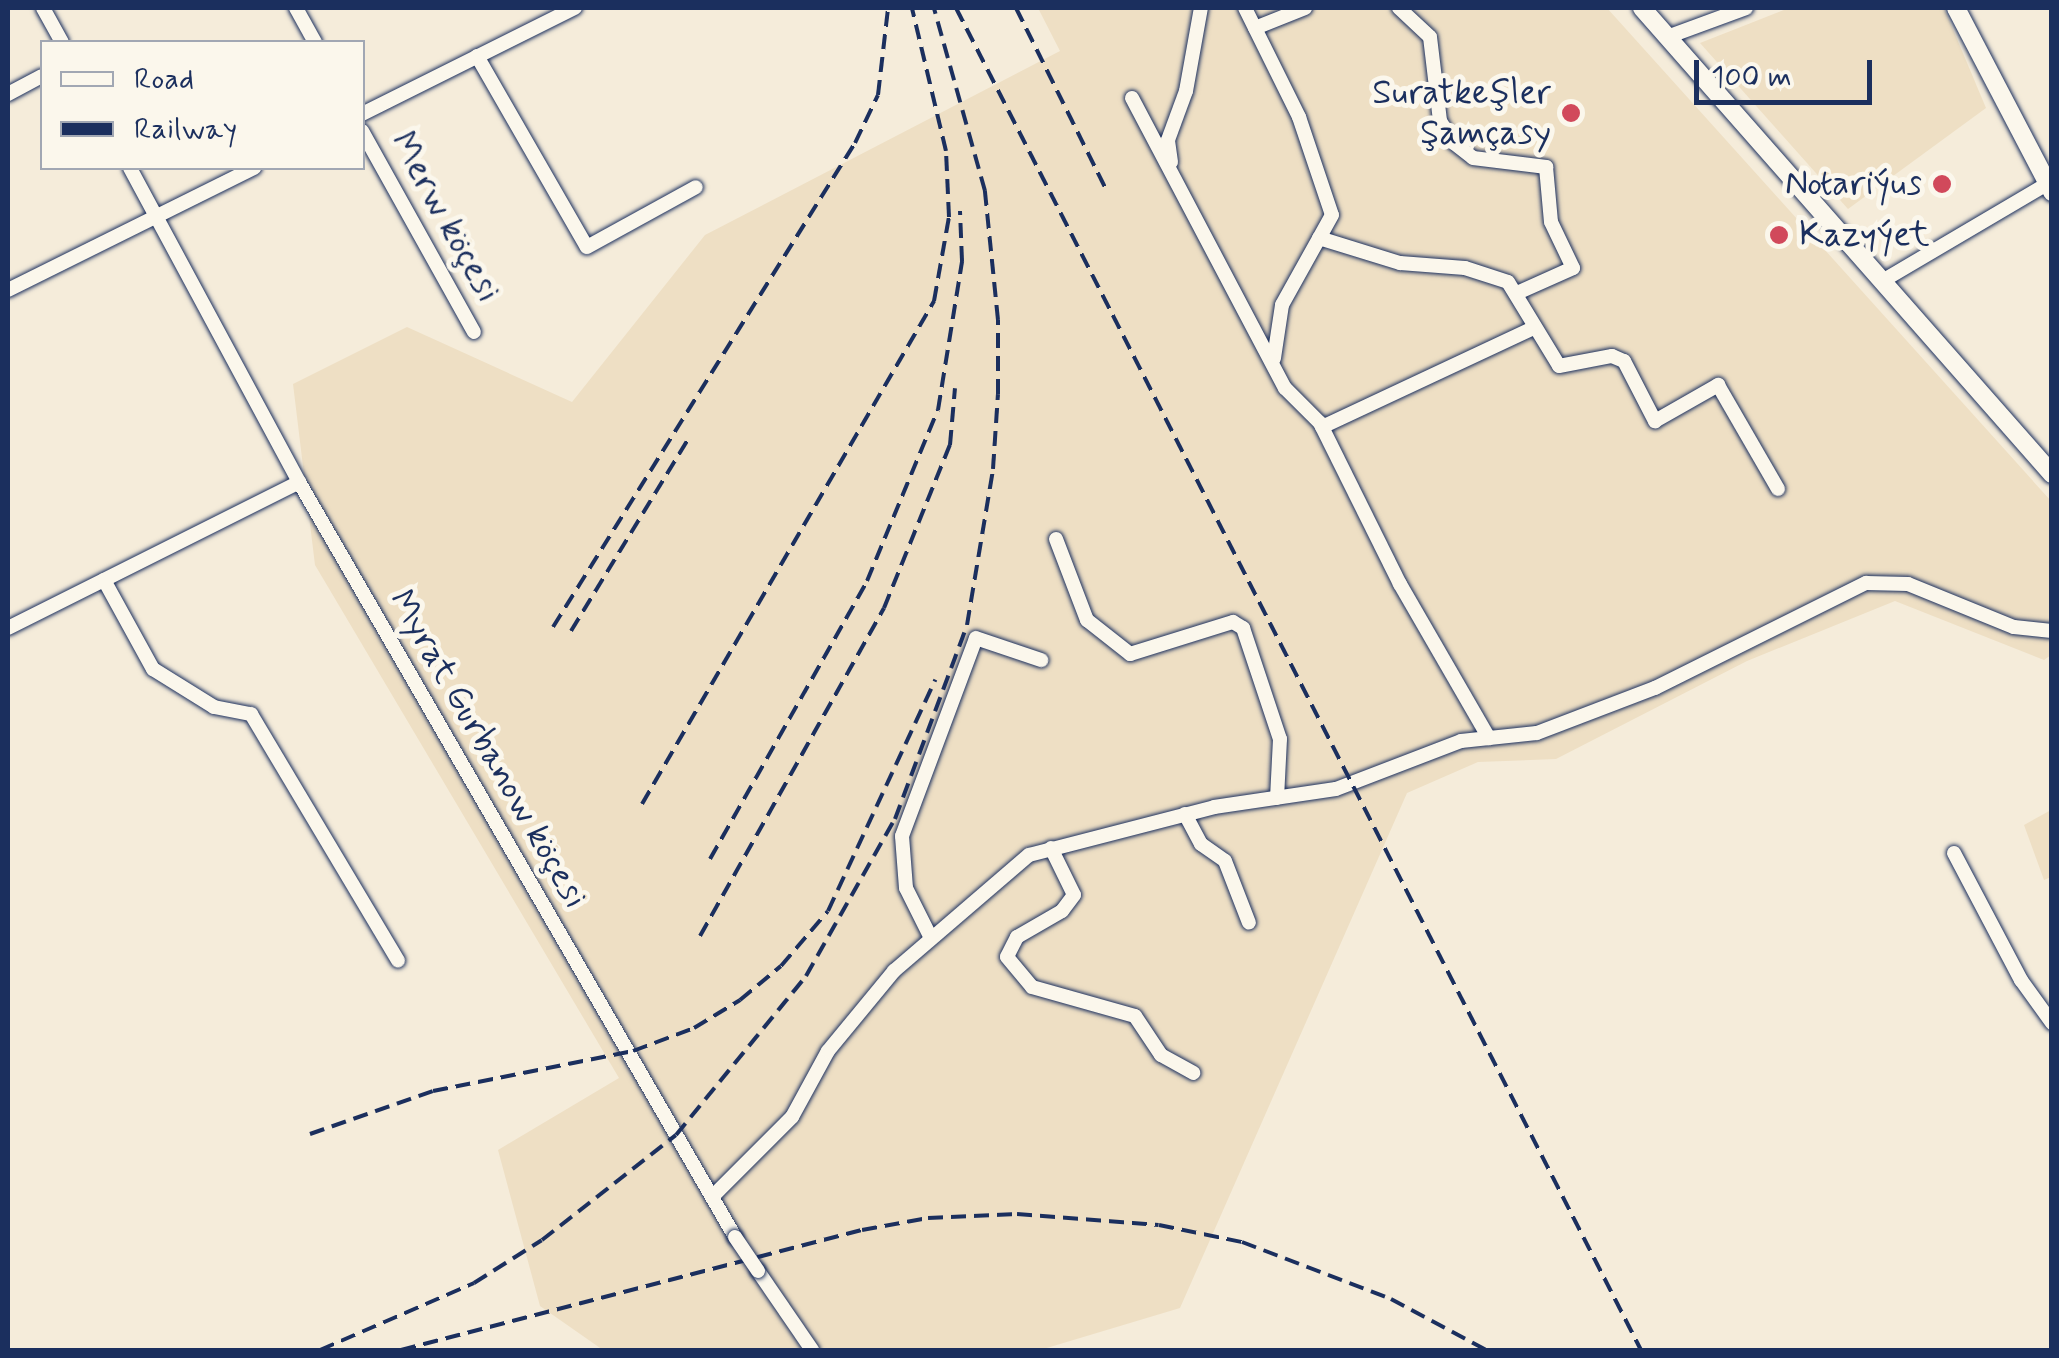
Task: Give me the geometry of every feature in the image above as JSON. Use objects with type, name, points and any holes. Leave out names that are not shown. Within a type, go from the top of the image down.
[{"type":"main road","points":[[1642,8],[2052,474]]},
{"type":"main road","points":[[1956,8],[2050,185]]},
{"type":"street","points":[[43,8],[61,40]]},
{"type":"street","points":[[296,8],[314,40]]},
{"type":"street","points":[[365,112],[576,8]]},
{"type":"street","points":[[1172,170],[1168,140],[1186,91],[1200,8]]},
{"type":"street","points":[[1242,8],[1255,28],[1329,191],[1332,215],[1282,305],[1272,340],[1275,368]]},
{"type":"street","points":[[1255,28],[1305,8]]},
{"type":"street","points":[[1398,8],[1430,37],[1440,121],[1454,143],[1473,158],[1546,168],[1551,222],[1573,268],[1517,292]]},
{"type":"street","points":[[1670,36],[1746,8]]},
{"type":"street","points":[[478,56],[587,247],[696,187]]},
{"type":"street","points":[[8,94],[40,77]]},
{"type":"street","points":[[1132,98],[1275,368],[1322,427],[1384,553],[1489,738]]},
{"type":"street","name":"Merw köçesi","points":[[365,136],[474,332]]},
{"type":"street","name":"Myrat Gurbanow köçesi","points":[[131,170],[299,482],[735,1237],[812,1350]]},
{"type":"street","points":[[8,290],[250,170]]},
{"type":"street","points":[[1884,280],[2050,185]]},
{"type":"street","points":[[1320,238],[1400,263],[1465,268],[1508,282],[1558,366],[1612,356],[1624,361],[1655,422],[1718,385],[1778,490]]},
{"type":"street","points":[[1322,427],[1536,327]]},
{"type":"street","points":[[8,628],[299,482]]},
{"type":"street","points":[[1056,539],[1087,620],[1130,654],[1233,622],[1242,628],[1280,739],[1277,798]]},
{"type":"street","points":[[104,580],[153,670],[214,708],[250,714],[398,961]]},
{"type":"street","points":[[713,1196],[792,1117],[828,1051],[894,971],[1029,855],[1185,814],[1336,788],[1461,741],[1536,732],[1654,688],[1866,584],[1908,584],[2014,627],[2052,631]]},
{"type":"street","points":[[931,938],[906,888],[902,836],[976,638],[1041,660]]},
{"type":"street","points":[[1185,814],[1202,844],[1225,861],[1250,923]]},
{"type":"street","points":[[1051,848],[1074,895],[1062,911],[1017,937],[1007,957],[1032,987],[1135,1016],[1161,1054],[1192,1073]]},
{"type":"street","points":[[1954,853],[2021,980],[2052,1023]]},
{"type":"shaded area","points":[[1038,8],[1607,8],[2051,501],[2051,655],[2044,660],[1895,601],[1747,661],[1556,759],[1478,762],[1407,793],[1180,1308],[1040,1350],[603,1350],[540,1306],[498,1150],[619,1078],[315,565],[293,384],[407,327],[572,402],[705,235],[1060,51]]},
{"type":"shaded area","points":[[1789,8],[1944,8],[1986,108],[1848,209],[1700,43]]},
{"type":"shaded area","points":[[2051,810],[2051,877],[2044,880],[2024,825]]},
{"type":"railway","points":[[553,627],[855,143],[878,95],[888,8]]},
{"type":"railway","points":[[642,804],[934,301],[949,217],[946,151],[912,8]]},
{"type":"railway","points":[[320,1350],[474,1283],[542,1240],[676,1135],[806,976],[895,819],[967,625],[993,469],[998,394],[998,320],[985,191],[934,8]]},
{"type":"railway","points":[[956,8],[1641,1350]]},
{"type":"railway","points":[[1016,8],[1105,187]]},
{"type":"railway","points":[[710,859],[867,581],[938,410],[962,261],[960,211]]},
{"type":"railway","points":[[700,936],[884,608],[950,445],[955,388]]},
{"type":"railway","points":[[571,631],[688,439]]},
{"type":"railway","points":[[310,1134],[433,1091],[633,1051],[694,1028],[740,1000],[781,966],[828,911],[935,680]]},
{"type":"railway","points":[[401,1350],[862,1230],[928,1218],[1017,1214],[1159,1225],[1242,1242],[1391,1299],[1486,1350]]},
{"type":"place","name":"Suratkeşler Şamçasy","points":[[1571,113]]},
{"type":"place","name":"Notariýus","points":[[1942,184]]},
{"type":"place","name":"Kazyýet","points":[[1779,235]]}]
